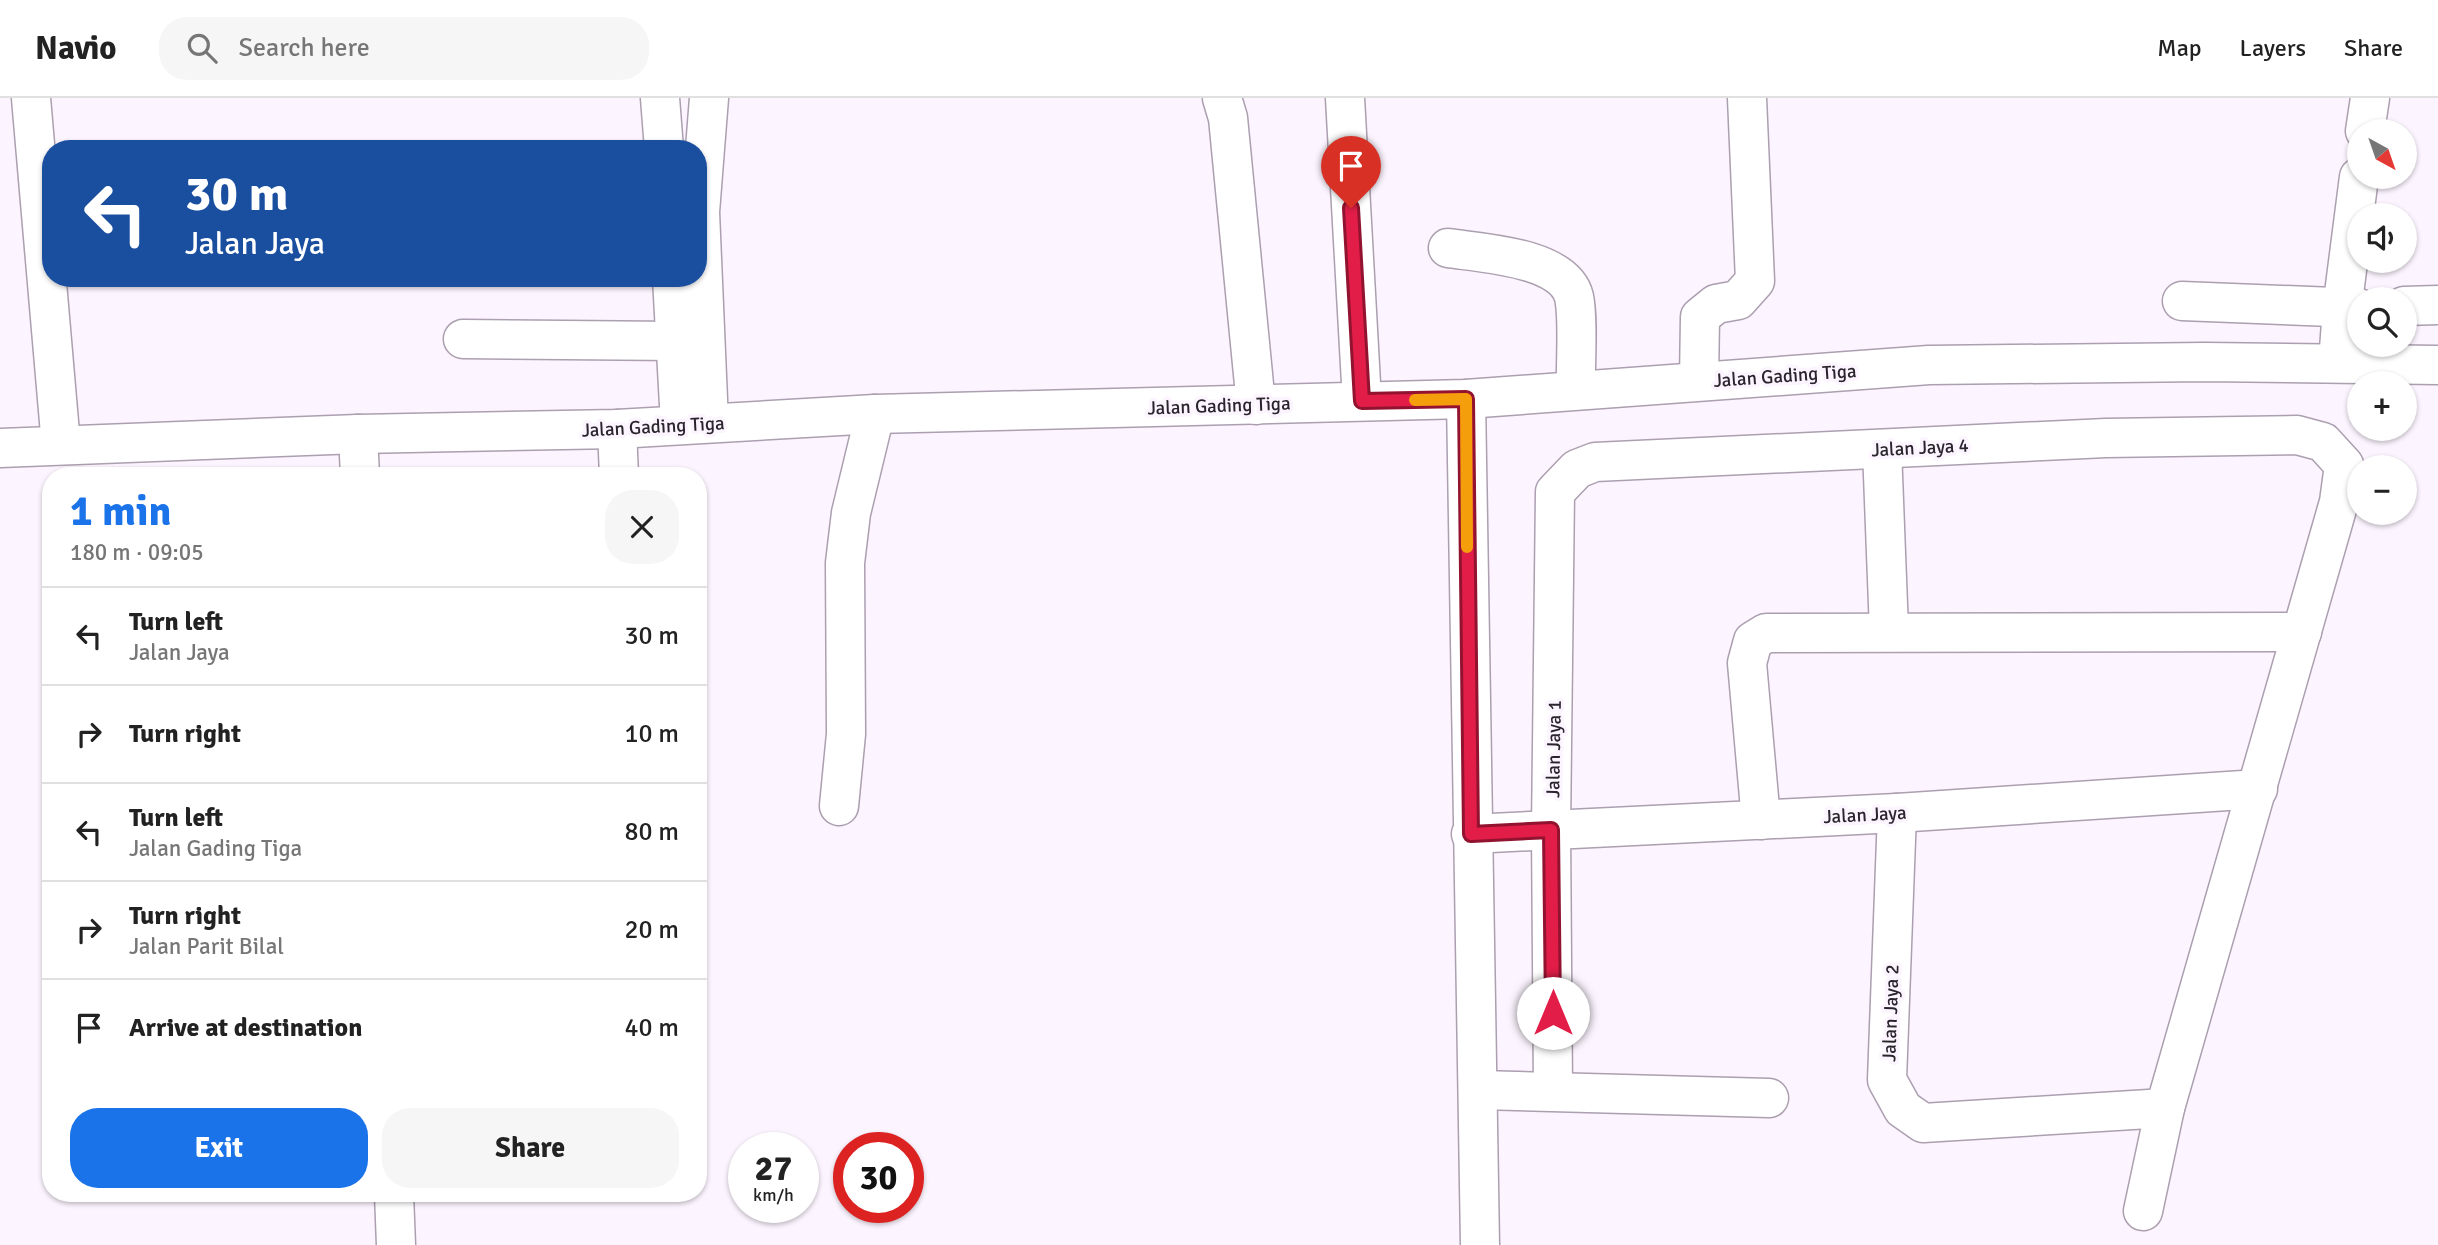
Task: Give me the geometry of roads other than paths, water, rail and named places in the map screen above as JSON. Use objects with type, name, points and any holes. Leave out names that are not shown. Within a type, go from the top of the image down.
[{"type":"street","points":[[31,98],[42,225]]},
{"type":"street","points":[[660,98],[663,140]]},
{"type":"street","points":[[706,140],[709,98]]},
{"type":"street","points":[[1222,98],[1229,132],[1256,405]]},
{"type":"street","points":[[1345,98],[1362,401]]},
{"type":"street","points":[[1698,351],[1706,309],[1716,304],[1738,300],[1755,281],[1747,98]]},
{"type":"street","points":[[2367,119],[2370,98]]},
{"type":"street","points":[[2351,287],[2358,189]]},
{"type":"street","points":[[1448,248],[1529,261],[1560,276],[1574,296],[1576,390]]},
{"type":"street","points":[[47,287],[61,445]]},
{"type":"street","points":[[673,287],[676,341],[695,423]]},
{"type":"street","points":[[695,423],[698,287]]},
{"type":"street","points":[[2182,301],[2347,308]]},
{"type":"street","points":[[2417,306],[2438,305]]},
{"type":"street","points":[[2338,363],[2347,322]]},
{"type":"street","points":[[463,339],[676,341]]},
{"type":"street","name":"Jalan Gading Tiga","points":[[0,448],[358,434],[617,429],[875,415],[1466,399],[1576,390],[1698,351],[1929,365],[2438,365]]},
{"type":"street","points":[[1466,399],[1471,834],[1476,1058],[1480,1090],[1480,1245]]},
{"type":"street","points":[[839,806],[846,734],[845,563],[851,513],[875,415]]},
{"type":"street","points":[[617,429],[619,467]]},
{"type":"street","points":[[358,434],[360,467]]},
{"type":"street","name":"Jalan Jaya 4","points":[[1555,492],[1577,469],[1595,462],[2106,438],[2297,435],[2323,442],[2344,465],[2339,502],[2302,632]]},
{"type":"street","points":[[1882,449],[1889,631]]},
{"type":"street","name":"Jalan Jaya 1","points":[[1553,1091],[1551,830],[1555,492]]},
{"type":"street","points":[[1761,820],[1747,663],[1753,641],[1766,633],[2302,632],[2165,1108],[2143,1211]]},
{"type":"street","name":"Jalan Jaya","points":[[1471,834],[1897,813],[2258,789]]},
{"type":"street","name":"Jalan Jaya 2","points":[[1897,813],[1887,1080],[1903,1109],[1923,1123],[2165,1108]]},
{"type":"street","points":[[1480,1090],[1769,1098]]},
{"type":"street","points":[[394,1202],[396,1245]]}]
